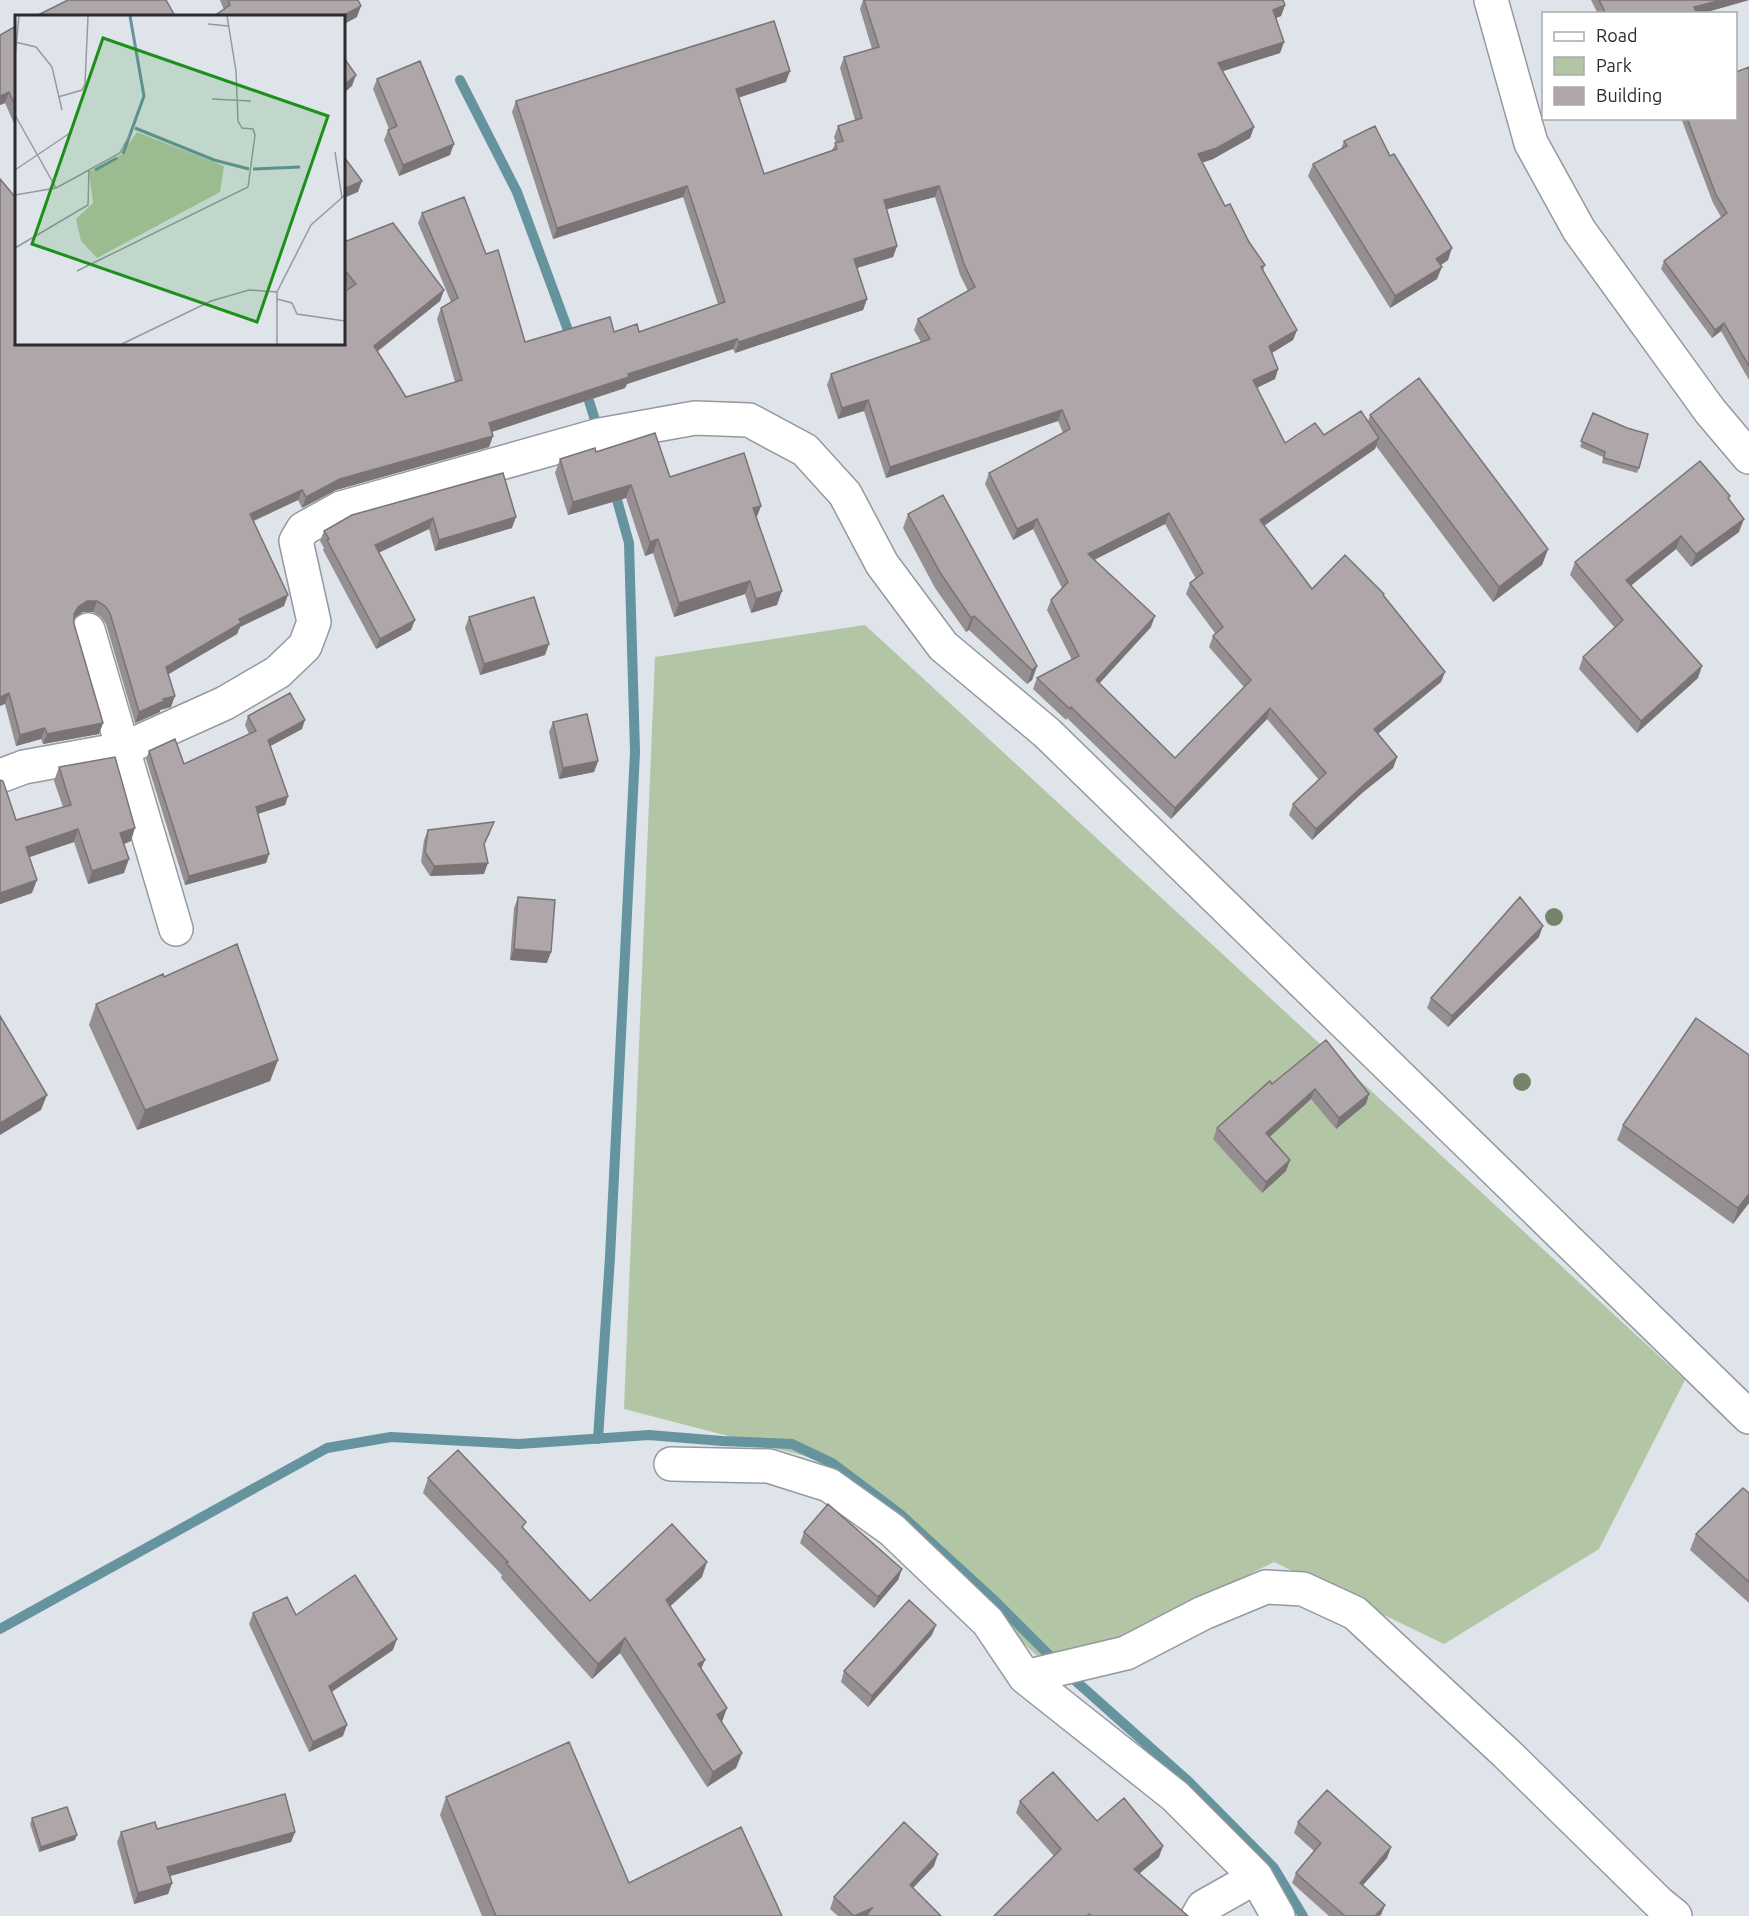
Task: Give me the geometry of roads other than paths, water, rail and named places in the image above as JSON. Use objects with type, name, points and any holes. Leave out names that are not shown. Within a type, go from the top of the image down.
[{"type":"street","points":[[1491,0],[1531,143],[1579,230],[1710,411],[1749,457]]},
{"type":"street","points":[[0,776],[24,767],[123,749],[225,703],[278,672],[305,646],[314,622],[296,541],[303,529],[341,508],[600,435],[695,418],[749,420],[805,450],[845,494],[882,564],[943,646],[1047,733],[1749,1417]]},
{"type":"street","points":[[88,630],[176,929]]},
{"type":"street","points":[[671,1464],[769,1466],[829,1485],[892,1530],[988,1622],[1049,1671],[1256,1877],[1278,1916]]},
{"type":"street","points":[[1049,1671],[1126,1653],[1203,1613],[1266,1587],[1303,1589],[1355,1612],[1506,1753],[1659,1903],[1676,1916]]},
{"type":"street","points":[[1198,1916],[1203,1907],[1256,1877]]},
{"type":"waterway","points":[[460,80],[517,192],[572,341]]},
{"type":"waterway","points":[[585,388],[599,433]]},
{"type":"waterway","points":[[598,1439],[610,1257],[635,752],[629,543],[614,489]]},
{"type":"waterway","points":[[0,1629],[327,1448],[391,1437],[519,1444],[649,1435],[792,1444],[832,1463],[900,1514],[995,1601],[1069,1675],[1188,1781],[1274,1868],[1303,1916]]}]
